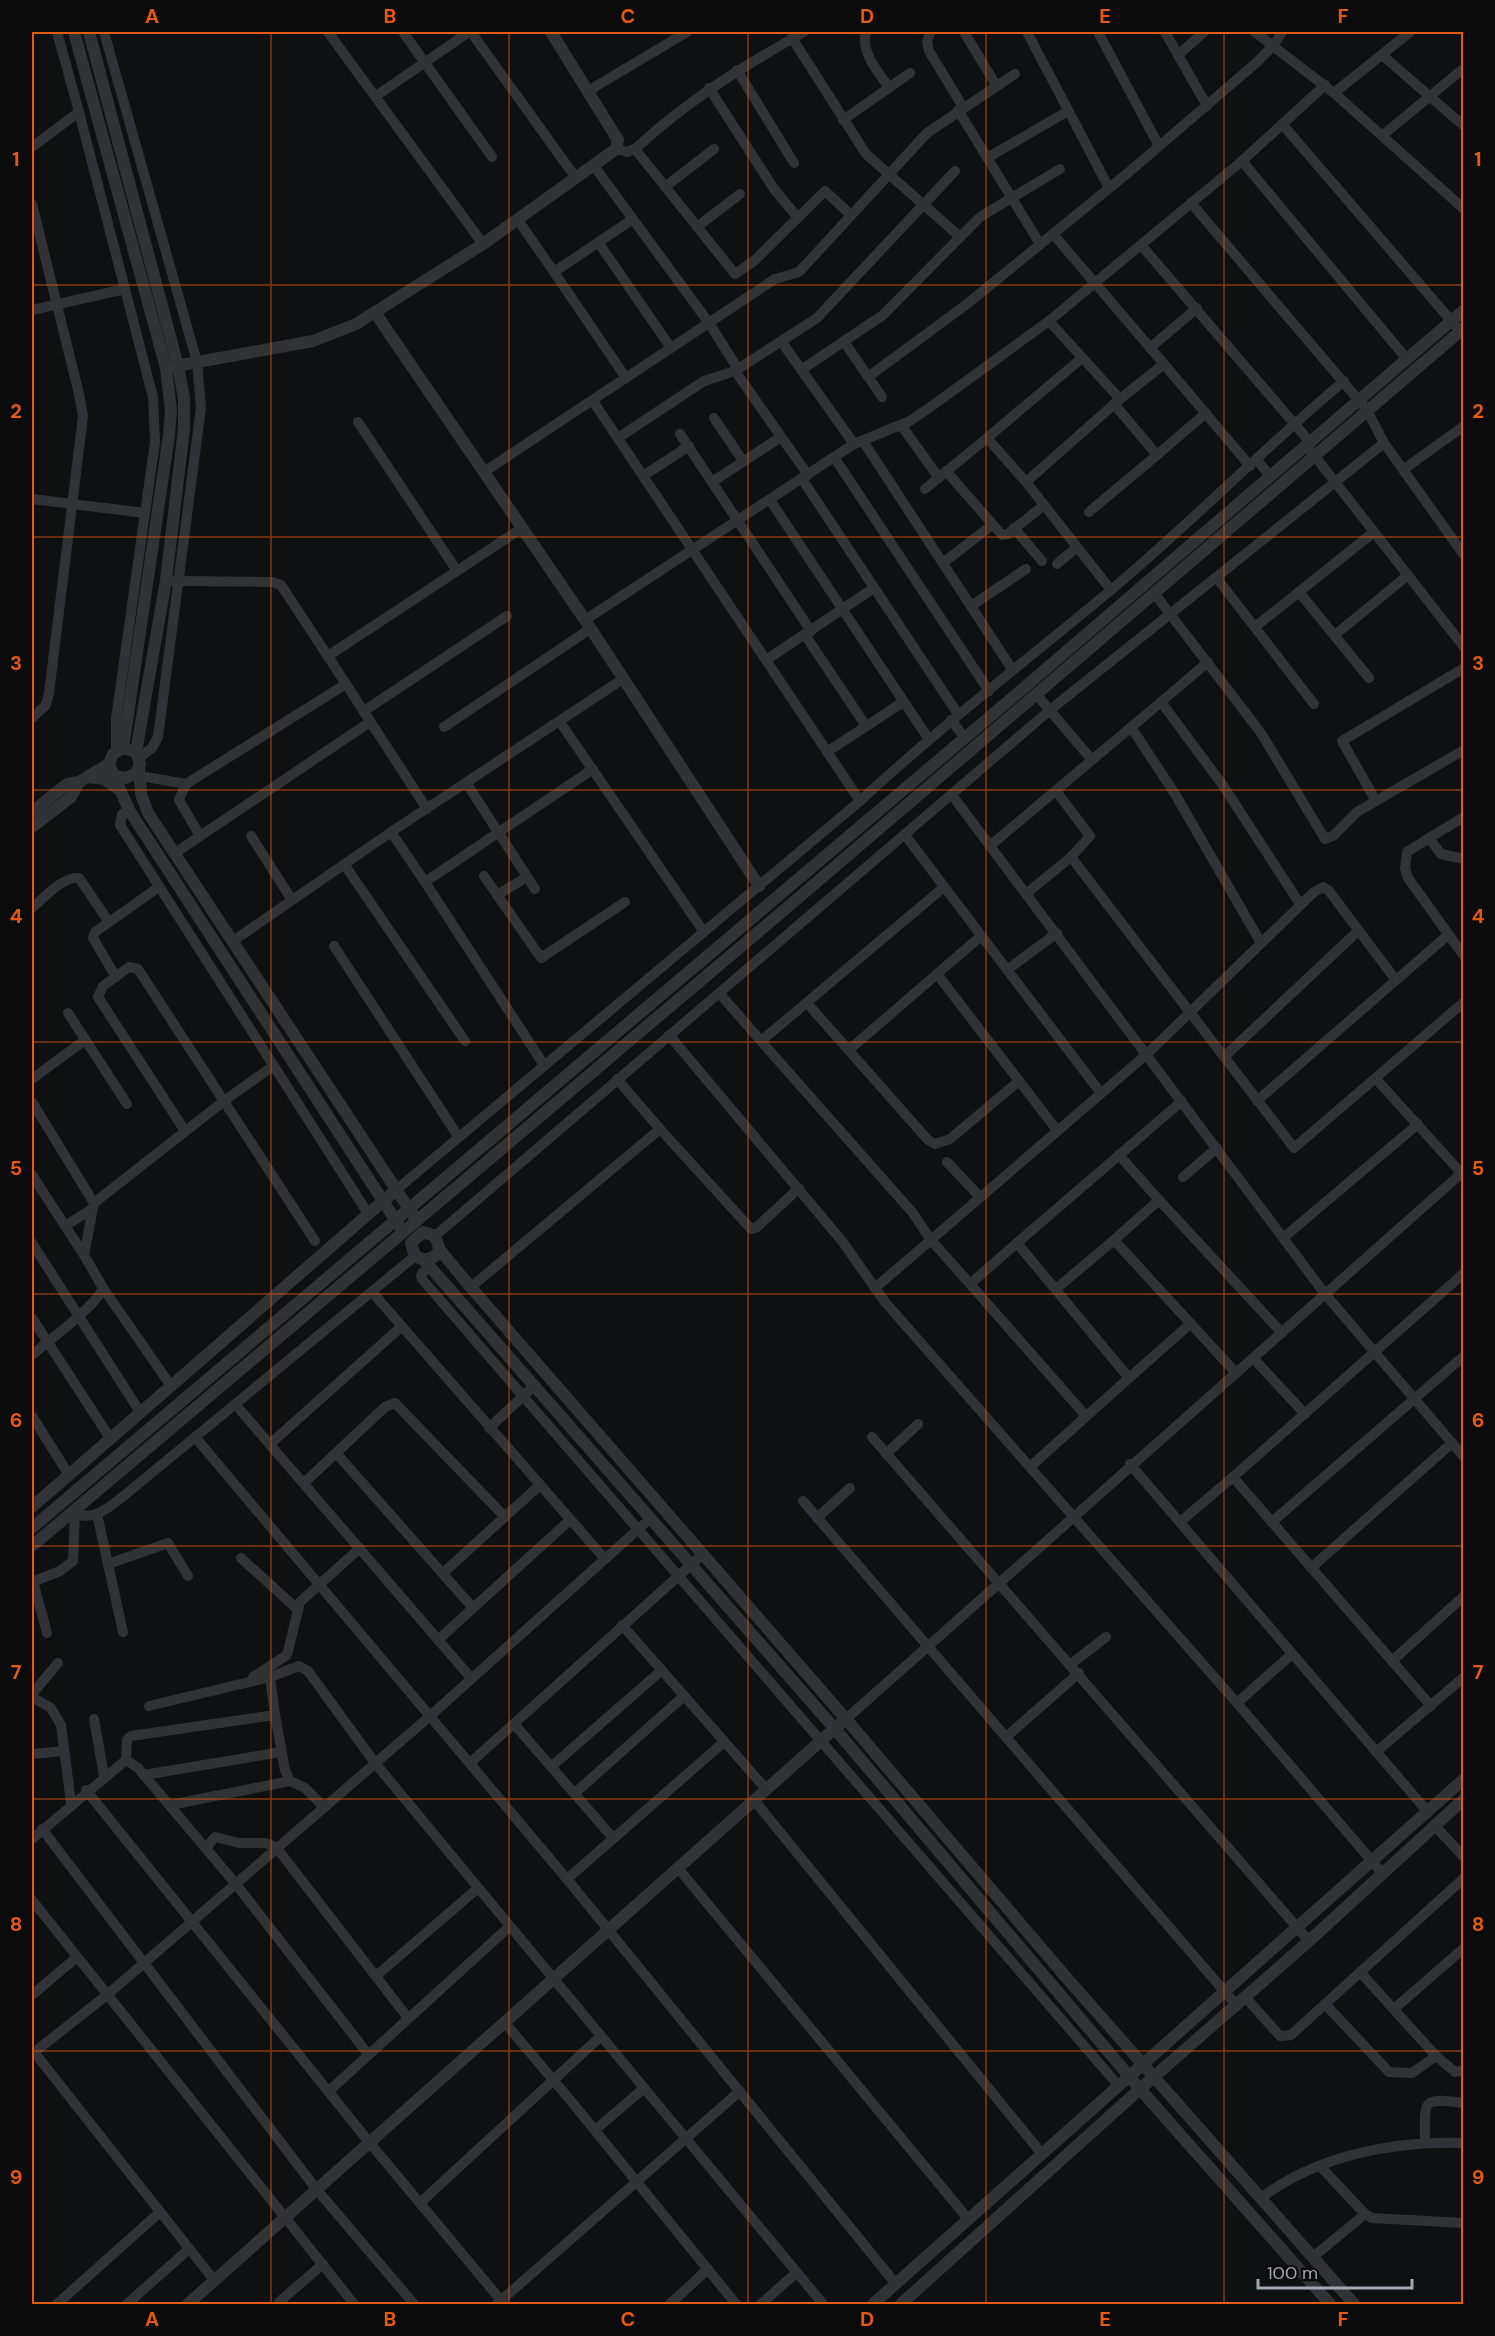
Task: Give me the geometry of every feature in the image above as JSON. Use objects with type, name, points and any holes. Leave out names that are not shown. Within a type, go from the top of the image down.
[{"type":"street","points":[[57,32],[153,397],[155,442],[117,719],[120,749],[139,764],[186,784]]},
{"type":"street","points":[[74,32],[151,315],[184,398],[184,429],[158,737],[152,748],[126,778],[117,776]]},
{"type":"street","points":[[33,819],[67,784],[84,779],[109,764],[120,749],[171,410],[172,367],[108,98],[89,32]]},
{"type":"street","points":[[104,32],[197,362],[201,408],[139,764],[141,794],[147,813],[416,1221],[1153,2077],[1354,2304]]},
{"type":"street","points":[[328,32],[483,244]]},
{"type":"street","points":[[404,32],[492,157]]},
{"type":"street","points":[[376,96],[470,32],[576,178]]},
{"type":"street","points":[[172,367],[313,340],[376,314],[518,220],[616,149],[618,140],[554,32]]},
{"type":"street","points":[[588,91],[687,32]]},
{"type":"street","points":[[616,149],[627,152],[634,149],[675,112],[709,88],[804,32]]},
{"type":"street","points":[[866,32],[864,40],[867,53],[889,88]]},
{"type":"street","points":[[930,32],[927,42],[930,51],[987,158],[1040,244]]},
{"type":"street","points":[[964,32],[996,85]]},
{"type":"street","points":[[1027,32],[1109,189]]},
{"type":"street","points":[[1098,32],[1159,146]]},
{"type":"street","points":[[1165,32],[1207,106]]},
{"type":"street","points":[[1178,55],[1204,32]]},
{"type":"street","points":[[1255,32],[1325,85],[1464,209]]},
{"type":"street","points":[[868,377],[915,345],[1109,189],[1207,106],[1274,45],[1282,32]]},
{"type":"street","points":[[1334,93],[1410,32]]},
{"type":"street","points":[[792,38],[867,154],[959,236]]},
{"type":"street","points":[[1382,55],[1464,126]]},
{"type":"street","points":[[1383,135],[1464,68]]},
{"type":"street","points":[[737,70],[794,163]]},
{"type":"street","points":[[843,120],[910,73]]},
{"type":"street","points":[[484,472],[775,279],[798,272],[927,133],[961,108],[1015,74]]},
{"type":"street","points":[[444,727],[692,550],[858,442],[901,425],[936,403],[1049,321],[1242,161],[1325,85]]},
{"type":"street","points":[[709,88],[774,189],[798,218]]},
{"type":"street","points":[[93,102],[122,93]]},
{"type":"street","points":[[987,158],[1068,111]]},
{"type":"street","points":[[32,147],[79,112]]},
{"type":"street","points":[[32,1546],[962,759],[1036,694],[1046,678],[1193,543],[1308,443],[1462,329],[1451,320],[1283,125]]},
{"type":"street","points":[[634,149],[735,274],[754,261],[825,191],[851,214]]},
{"type":"street","points":[[665,187],[714,149]]},
{"type":"street","points":[[1242,161],[1406,358]]},
{"type":"street","points":[[594,166],[709,323],[736,370],[781,436],[873,588],[955,717],[965,738]]},
{"type":"street","points":[[801,370],[884,315],[980,217],[1060,169]]},
{"type":"street","points":[[618,438],[704,381],[736,370],[826,310],[955,171]]},
{"type":"street","points":[[697,227],[740,194]]},
{"type":"street","points":[[1191,203],[1363,404],[1384,443],[1464,555]]},
{"type":"street","points":[[32,204],[80,394],[82,416],[49,693],[46,705],[32,718]]},
{"type":"street","points":[[554,272],[633,219]]},
{"type":"street","points":[[518,220],[626,378]]},
{"type":"street","points":[[1053,234],[1206,413],[1254,463],[1270,476]]},
{"type":"street","points":[[598,242],[671,348]]},
{"type":"street","points":[[1141,245],[1294,423],[1314,456],[1464,646]]},
{"type":"street","points":[[32,310],[125,289]]},
{"type":"street","points":[[1150,348],[1197,308]]},
{"type":"street","points":[[32,1528],[965,738],[1046,678],[1202,553],[1314,456],[1406,358],[1464,310]]},
{"type":"street","points":[[376,314],[587,625],[759,886]]},
{"type":"street","points":[[134,320],[151,315]]},
{"type":"street","points":[[1049,321],[1117,401],[1156,455]]},
{"type":"street","points":[[781,341],[858,442],[943,563],[1012,669]]},
{"type":"street","points":[[845,343],[882,397]]},
{"type":"street","points":[[926,489],[1082,358]]},
{"type":"street","points":[[1026,482],[1117,401],[1164,364]]},
{"type":"street","points":[[32,1507],[458,1136],[860,801],[928,738],[989,691],[1012,669],[1111,590],[1254,463],[1294,423],[1344,381]]},
{"type":"street","points":[[593,401],[860,801]]},
{"type":"street","points":[[1089,512],[1206,413]]},
{"type":"street","points":[[714,418],[743,461]]},
{"type":"street","points":[[358,422],[457,572]]},
{"type":"street","points":[[901,425],[943,474],[1002,535],[1044,505]]},
{"type":"street","points":[[1404,470],[1464,426]]},
{"type":"street","points":[[681,434],[866,726]]},
{"type":"street","points":[[712,482],[781,436]]},
{"type":"street","points":[[987,438],[1026,482],[1111,590]]},
{"type":"street","points":[[74,1512],[82,1515],[97,1514],[126,1494],[372,1292],[420,1256],[429,1234],[720,994],[1050,710],[1384,443]]},
{"type":"street","points":[[643,476],[688,446]]},
{"type":"street","points":[[834,457],[989,691]]},
{"type":"street","points":[[32,499],[145,513]]},
{"type":"street","points":[[770,500],[928,738]]},
{"type":"street","points":[[943,563],[992,525]]},
{"type":"street","points":[[328,656],[522,528]]},
{"type":"street","points":[[1014,528],[1042,561]]},
{"type":"street","points":[[1255,627],[1374,532]]},
{"type":"street","points":[[1193,543],[1202,553]]},
{"type":"street","points":[[1057,564],[1077,548]]},
{"type":"street","points":[[971,606],[1026,569]]},
{"type":"street","points":[[1335,635],[1408,575]]},
{"type":"street","points":[[1216,577],[1314,704]]},
{"type":"street","points":[[172,581],[272,582],[281,585],[427,809]]},
{"type":"street","points":[[766,660],[873,588]]},
{"type":"street","points":[[1299,592],[1369,678]]},
{"type":"street","points":[[1154,593],[1261,733],[1324,839],[1329,839],[1351,816],[1464,750]]},
{"type":"street","points":[[364,711],[507,616]]},
{"type":"street","points":[[991,845],[1208,662]]},
{"type":"street","points":[[1376,801],[1342,741],[1464,668]]},
{"type":"street","points":[[232,941],[391,832],[623,679]]},
{"type":"street","points":[[200,836],[179,800],[186,784],[346,684]]},
{"type":"street","points":[[1036,694],[1092,760]]},
{"type":"street","points":[[827,752],[903,702]]},
{"type":"street","points":[[1161,702],[1222,784],[1300,904]]},
{"type":"street","points":[[175,853],[370,722]]},
{"type":"street","points":[[561,722],[704,932]]},
{"type":"street","points":[[1131,727],[1175,794],[1261,943]]},
{"type":"street","points":[[953,749],[962,759]]},
{"type":"street","points":[[109,764],[117,776],[120,790],[129,810],[420,1256],[651,1517],[835,1729],[1140,2089],[1330,2304]]},
{"type":"street","points":[[425,882],[593,769]]},
{"type":"street","points":[[84,779],[104,779],[120,790]]},
{"type":"street","points":[[467,784],[535,889]]},
{"type":"street","points":[[1027,894],[1071,857],[1090,836],[1056,790]]},
{"type":"street","points":[[952,795],[1325,1294],[1464,1457]]},
{"type":"street","points":[[129,810],[122,814],[120,825],[369,1215]]},
{"type":"street","points":[[1464,817],[1407,852],[1405,868],[1408,878],[1464,956]]},
{"type":"street","points":[[391,832],[544,1065]]},
{"type":"street","points":[[905,835],[1100,1092]]},
{"type":"street","points":[[251,836],[292,900]]},
{"type":"street","points":[[1429,838],[1441,854],[1464,859]]},
{"type":"street","points":[[1071,857],[1294,1148],[1464,1002]]},
{"type":"street","points":[[345,864],[465,1041]]},
{"type":"street","points":[[484,876],[541,958],[625,902]]},
{"type":"street","points":[[32,908],[64,882],[73,877],[79,878],[109,922]]},
{"type":"street","points":[[497,895],[527,877]]},
{"type":"street","points":[[116,977],[93,938],[95,932],[159,887]]},
{"type":"street","points":[[761,1041],[944,887]]},
{"type":"street","points":[[875,1287],[1056,1129],[1147,1054],[1300,904],[1323,887],[1329,891],[1395,979]]},
{"type":"street","points":[[772,900],[783,912]]},
{"type":"street","points":[[1225,1056],[1358,931]]},
{"type":"street","points":[[1007,970],[1057,933]]},
{"type":"street","points":[[1257,1101],[1448,935]]},
{"type":"street","points":[[849,1050],[981,936]]},
{"type":"street","points":[[334,946],[458,1136]]},
{"type":"street","points":[[185,1131],[98,997],[100,989],[129,967],[138,969],[315,1241]]},
{"type":"street","points":[[937,974],[1056,1129]]},
{"type":"street","points":[[720,994],[912,1212],[931,1240],[1086,1416]]},
{"type":"street","points":[[807,1003],[928,1140],[935,1144],[950,1139],[1019,1081]]},
{"type":"street","points":[[68,1013],[128,1104]]},
{"type":"street","points":[[669,1035],[799,1188],[842,1241],[875,1287],[1382,1873]]},
{"type":"street","points":[[32,1079],[85,1040]]},
{"type":"street","points":[[65,1226],[224,1101],[273,1066]]},
{"type":"street","points":[[617,1079],[660,1130],[752,1229],[758,1227],[799,1188]]},
{"type":"street","points":[[188,2304],[1130,1464],[1463,1173],[1376,1079]]},
{"type":"street","points":[[970,1284],[1182,1101]]},
{"type":"street","points":[[32,1102],[93,1206],[84,1255]]},
{"type":"street","points":[[1283,1238],[1418,1124]]},
{"type":"street","points":[[471,1287],[660,1130]]},
{"type":"street","points":[[1183,1177],[1217,1148]]},
{"type":"street","points":[[1119,1155],[1281,1332]]},
{"type":"street","points":[[947,1162],[980,1197]]},
{"type":"street","points":[[32,1174],[103,1288],[171,1386]]},
{"type":"street","points":[[1056,1289],[1159,1200]]},
{"type":"street","points":[[1114,1240],[1236,1373]]},
{"type":"street","points":[[1017,1243],[1129,1378]]},
{"type":"street","points":[[32,1244],[140,1412]]},
{"type":"street","points":[[420,1256],[434,1257],[440,1250]]},
{"type":"street","points":[[420,1256],[422,1279],[1118,2085]]},
{"type":"street","points":[[1180,1522],[1464,1273]]},
{"type":"street","points":[[32,1355],[79,1314],[103,1288]]},
{"type":"street","points":[[372,1292],[605,1559]]},
{"type":"street","points":[[32,1318],[110,1437]]},
{"type":"street","points":[[1030,1466],[1190,1324]]},
{"type":"street","points":[[270,1444],[401,1327]]},
{"type":"street","points":[[1272,1522],[1464,1356]]},
{"type":"street","points":[[1252,1358],[1305,1414]]},
{"type":"street","points":[[489,1428],[535,1385]]},
{"type":"street","points":[[304,1483],[385,1407],[395,1403],[505,1516]]},
{"type":"street","points":[[235,1404],[471,1678]]},
{"type":"street","points":[[171,1410],[181,1421]]},
{"type":"street","points":[[32,1416],[69,1475]]},
{"type":"street","points":[[886,1454],[918,1424]]},
{"type":"street","points":[[195,1437],[567,1879],[896,2284]]},
{"type":"street","points":[[872,1437],[1309,1941]]},
{"type":"street","points":[[1311,1568],[1452,1443]]},
{"type":"street","points":[[337,1454],[473,1608]]},
{"type":"street","points":[[1130,1464],[1427,1811]]},
{"type":"street","points":[[1233,1477],[1431,1706]]},
{"type":"street","points":[[47,1633],[32,1581],[60,1571],[73,1560],[74,1512],[58,1485]]},
{"type":"street","points":[[442,1573],[540,1485]]},
{"type":"street","points":[[817,1518],[850,1488]]},
{"type":"street","points":[[803,1502],[1225,1991],[1280,2036],[1286,2036],[1325,2004],[1464,1878]]},
{"type":"street","points":[[97,1514],[123,1632]]},
{"type":"street","points":[[214,2280],[33,2053],[107,1995],[430,1716],[651,1517]]},
{"type":"street","points":[[438,1640],[570,1520]]},
{"type":"street","points":[[108,1564],[168,1543],[188,1576]]},
{"type":"street","points":[[241,1684],[287,1655],[296,1608],[320,1583],[360,1548]]},
{"type":"street","points":[[470,1763],[703,1554]]},
{"type":"street","points":[[241,1558],[296,1608]]},
{"type":"street","points":[[1392,1661],[1464,1596]]},
{"type":"street","points":[[622,1625],[766,1789]]},
{"type":"street","points":[[1071,1664],[1106,1637]]},
{"type":"street","points":[[1237,1703],[1292,1654]]},
{"type":"street","points":[[58,1664],[32,1695],[51,1708],[57,1716],[71,1803]]},
{"type":"street","points":[[149,1706],[270,1677],[299,1666],[308,1671],[375,1763],[823,2304]]},
{"type":"street","points":[[552,1766],[662,1670]]},
{"type":"street","points":[[1006,1737],[1079,1673]]},
{"type":"street","points":[[270,1677],[281,1752],[290,1781]]},
{"type":"street","points":[[1376,1752],[1464,1677]]},
{"type":"street","points":[[575,1793],[684,1696]]},
{"type":"street","points":[[126,1760],[127,1740],[131,1736],[275,1715]]},
{"type":"street","points":[[94,1719],[104,1776]]},
{"type":"street","points":[[514,1724],[613,1838]]},
{"type":"street","points":[[567,1879],[724,1742]]},
{"type":"street","points":[[32,1754],[64,1751]]},
{"type":"street","points":[[144,1775],[281,1752]]},
{"type":"street","points":[[126,1760],[144,1775],[235,1883],[368,2054]]},
{"type":"street","points":[[32,1839],[86,1790],[126,1760]]},
{"type":"street","points":[[873,2304],[1464,1779]]},
{"type":"street","points":[[170,1805],[290,1781],[305,1788],[324,1807]]},
{"type":"street","points":[[86,1790],[501,2303],[636,2180],[740,2091]]},
{"type":"street","points":[[901,2304],[1153,2077],[1241,2002],[1464,1799]]},
{"type":"street","points":[[754,1800],[1042,2154]]},
{"type":"street","points":[[1434,1825],[1464,1857]]},
{"type":"street","points":[[42,1829],[142,1964],[317,2190],[414,2304]]},
{"type":"street","points":[[206,1848],[215,1837],[240,1843],[265,1843],[276,1847],[408,2018]]},
{"type":"street","points":[[678,1868],[969,2220]]},
{"type":"street","points":[[376,1976],[478,1888]]},
{"type":"street","points":[[32,1900],[354,2304]]},
{"type":"street","points":[[329,2091],[509,1927]]},
{"type":"street","points":[[1394,2009],[1464,1948]]},
{"type":"street","points":[[33,1991],[76,1957]]},
{"type":"street","points":[[1360,1972],[1436,2056],[1455,2072],[1464,2070]]},
{"type":"street","points":[[1325,2004],[1389,2072],[1412,2073],[1436,2056]]},
{"type":"street","points":[[505,2023],[736,2304]]},
{"type":"street","points":[[420,2203],[600,2037]]},
{"type":"street","points":[[595,2130],[643,2089]]},
{"type":"street","points":[[1425,2141],[1425,2109],[1430,2101],[1435,2099],[1464,2103]]},
{"type":"street","points":[[1261,2198],[1277,2184],[1320,2166],[1381,2148],[1425,2141],[1464,2144]]},
{"type":"street","points":[[1320,2166],[1365,2214],[1380,2220],[1464,2223]]},
{"type":"street","points":[[57,2304],[160,2212]]},
{"type":"street","points":[[1313,2257],[1365,2214]]},
{"type":"street","points":[[127,2304],[189,2249]]},
{"type":"street","points":[[279,2304],[323,2265]]},
{"type":"street","points":[[670,2304],[708,2269]]},
{"type":"street","points":[[761,2304],[796,2273]]}]
